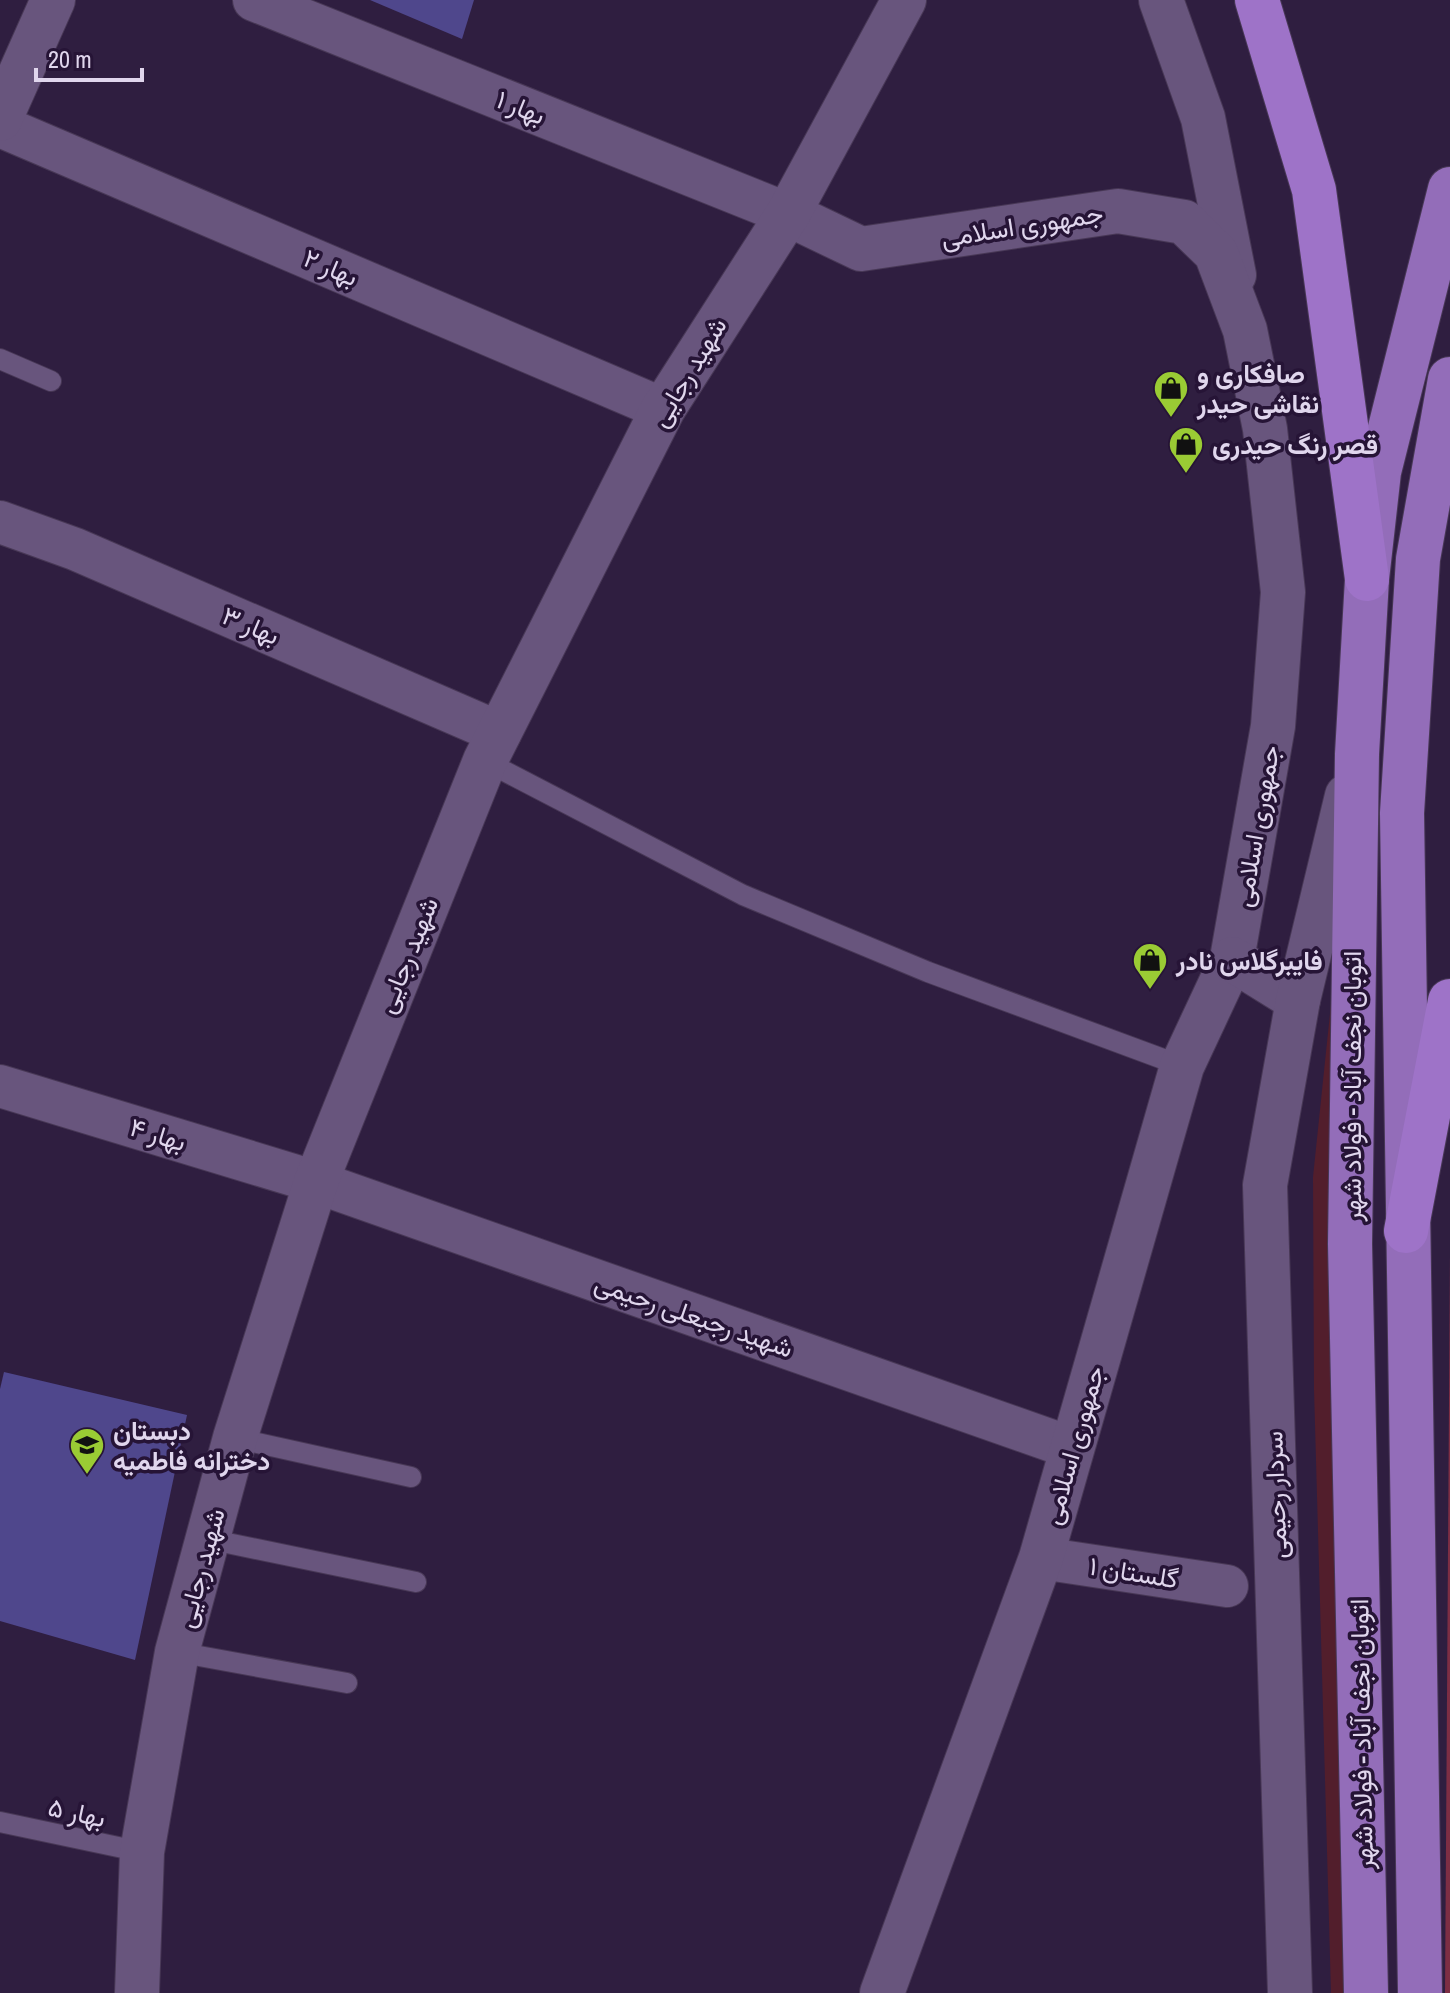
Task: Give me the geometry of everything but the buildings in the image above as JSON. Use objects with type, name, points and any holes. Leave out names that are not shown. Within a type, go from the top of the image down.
[{"type":"highway","points":[[1257,0],[1314,190],[1367,579]]},
{"type":"highway","name":"اتوبان نجف آباد - فولاد شهر","points":[[1366,1993],[1350,1244],[1357,754],[1367,579],[1379,472],[1417,308],[1450,189]]},
{"type":"highway","name":"اتوبان نجف آباد - فولاد شهر","points":[[1420,1993],[1402,813],[1418,559],[1450,379]]},
{"type":"highway","points":[[1406,1231],[1450,1001]]},
{"type":"street","points":[[0,119],[53,0]]},
{"type":"street","name":"بهار ۱","points":[[254,0],[788,214]]},
{"type":"street","name":"شهید رجایی","points":[[137,1993],[142,1852],[177,1652],[235,1438],[316,1182],[492,747],[663,409],[788,214],[904,0]]},
{"type":"street","points":[[1161,0],[1203,118],[1245,330]]},
{"type":"street","name":"بهار ۲","points":[[0,126],[663,409]]},
{"type":"street","name":"جمهوری اسلامی","points":[[788,214],[861,249],[1118,211],[1184,222],[1216,253],[1245,330],[1265,429],[1283,592],[1273,726],[1232,959],[1182,1066],[1041,1558],[882,1993]]},
{"type":"street","name":"بهار ۳","points":[[0,522],[75,549],[492,747]]},
{"type":"street","name":"سردار رحیمی","points":[[1290,1993],[1265,1185],[1298,1000],[1357,754]]},
{"type":"street","points":[[1232,959],[1298,1000]]},
{"type":"street","name":"بهار ۴","points":[[0,1086],[316,1182]]},
{"type":"street","name":"شهید رجبعلی رحیمی","points":[[316,1182],[1072,1448]]},
{"type":"street","name":"گلستان ۱","points":[[1041,1558],[1227,1586]]},
{"type":"lane","points":[[0,359],[51,381]]},
{"type":"lane","points":[[492,747],[743,895],[928,972],[1182,1066]]},
{"type":"lane","points":[[235,1438],[411,1477]]},
{"type":"lane","points":[[208,1539],[416,1582]]},
{"type":"lane","points":[[177,1652],[347,1683]]},
{"type":"lane","name":"بهار ۵","points":[[0,1822],[142,1852]]},
{"type":"shaded area","points":[[1344,999],[1356,1993],[1331,1993],[1314,1389],[1313,1177],[1331,1004]]},
{"type":"shaded area","points":[[1450,1254],[1450,1993],[1445,1993]]},
{"type":"place","name":"صافکاری و نقاشی حیدر","points":[[1171,419]]},
{"type":"place","name":"قصر رنگ حیدری","points":[[1186,475]]},
{"type":"place","name":"فایبرگلاس نادر","points":[[1150,991]]},
{"type":"place","name":"دبستان دخترانه فاطمیه","points":[[87,1476]]}]
